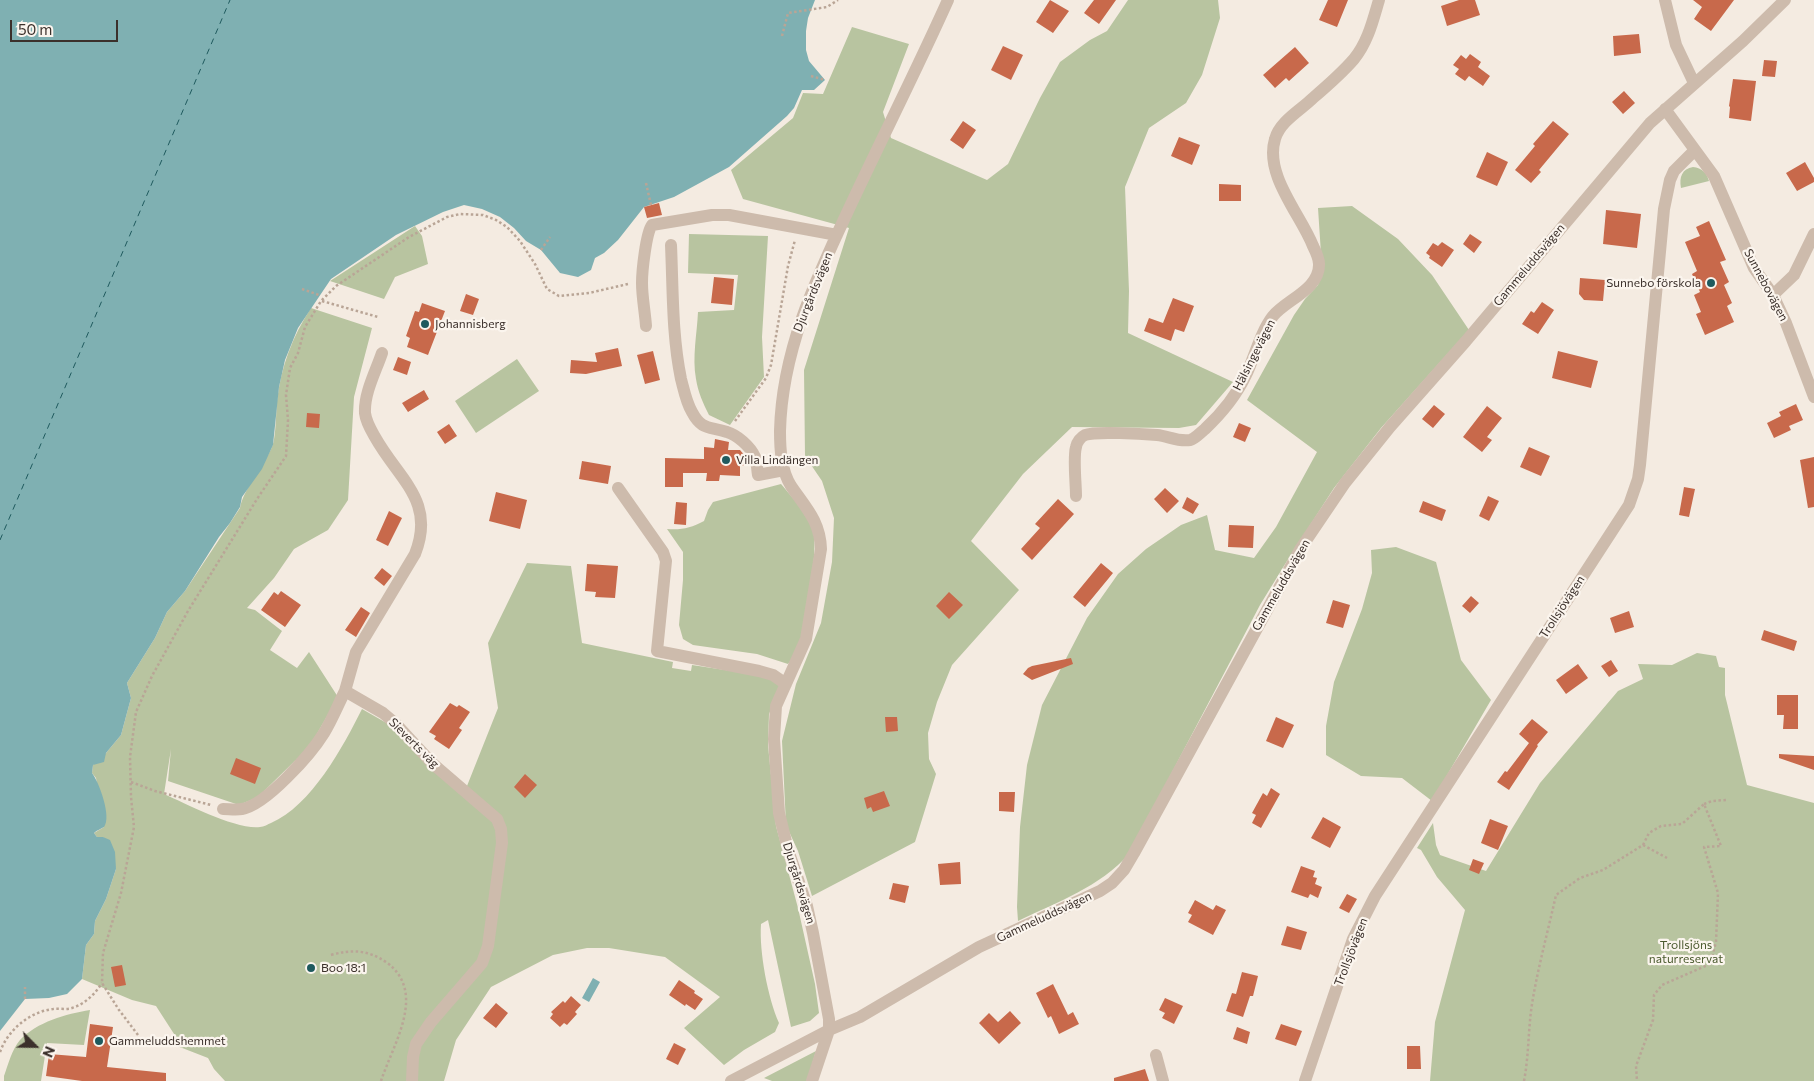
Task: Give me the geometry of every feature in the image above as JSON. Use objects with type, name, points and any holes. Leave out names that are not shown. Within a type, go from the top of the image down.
[{"type":"street","name":"Djurgårdsvägen","points":[[812,1081],[829,1030],[829,1019],[814,933],[788,850],[779,813],[774,722],[776,706],[806,639],[821,549],[820,535],[814,519],[790,485],[784,470],[780,431],[782,399],[800,321],[837,235],[948,0]]},
{"type":"street","name":"Hälsingevägen","points":[[1076,496],[1076,448],[1079,440],[1086,435],[1100,434],[1158,435],[1176,440],[1192,440],[1206,428],[1237,391],[1272,317],[1308,288],[1315,279],[1319,265],[1316,253],[1310,238],[1291,206],[1278,175],[1272,154],[1275,138],[1289,118],[1314,98],[1354,59],[1366,41],[1380,0]]},
{"type":"street","points":[[1665,0],[1676,45],[1694,83]]},
{"type":"street","name":"Gammeluddsvägen","points":[[731,1081],[829,1030],[860,1017],[979,947],[1088,898],[1112,883],[1124,870],[1134,853],[1301,548],[1331,502],[1390,427],[1466,341],[1625,151],[1665,108],[1743,41],[1784,0]]},
{"type":"street","points":[[1665,108],[1695,150]]},
{"type":"street","name":"Sunnebovägen","points":[[1695,150],[1714,176],[1754,268],[1773,295],[1786,323],[1814,397]]},
{"type":"street","name":"Trollsjövägen","points":[[1305,1081],[1353,939],[1372,903],[1629,504],[1638,480],[1640,465],[1664,209],[1670,180],[1674,171],[1695,150]]},
{"type":"street","points":[[646,326],[642,282],[648,237],[652,225],[712,215],[728,215],[837,235]]},
{"type":"street","points":[[1773,295],[1794,275],[1814,234]]},
{"type":"street","points":[[671,245],[678,365],[685,394],[692,412],[703,426],[728,432],[741,440],[756,458],[758,476],[784,470]]},
{"type":"street","points":[[223,809],[243,809],[254,805],[275,790],[316,745],[345,691],[356,652],[415,554],[420,541],[422,528],[421,512],[417,499],[378,442],[367,422],[365,412],[366,400],[382,353]]},
{"type":"street","points":[[618,488],[663,552],[666,561],[657,651],[759,670],[773,675],[786,684]]},
{"type":"street","name":"Sieverts väg","points":[[345,691],[383,713],[396,724],[432,762],[497,818],[502,829],[502,843],[488,946],[482,963],[431,1022],[416,1044],[413,1057],[412,1081]]},
{"type":"street","points":[[1156,1055],[1163,1081]]},
{"type":"path","points":[[782,36],[788,12],[828,6],[838,0]]},
{"type":"path","points":[[811,76],[825,80]]},
{"type":"path","points":[[646,183],[651,205]]},
{"type":"path","points":[[0,1052],[3,1044],[22,1021],[45,1011],[72,1008],[88,1000],[97,992],[102,983],[103,953],[121,893],[134,826],[130,757],[136,712],[152,676],[188,611],[286,456],[288,420],[286,395],[290,368],[298,353],[305,326],[321,301],[336,286],[409,237],[447,218],[460,214],[483,215],[507,227],[535,264],[547,289],[559,296],[589,293],[642,282]]},
{"type":"path","points":[[728,432],[766,378],[774,350],[789,260],[798,233],[803,229]]},
{"type":"path","points":[[541,250],[550,237]]},
{"type":"path","points":[[302,289],[319,295]]},
{"type":"path","points":[[321,301],[378,317]]},
{"type":"path","points":[[131,782],[155,791],[223,809]]},
{"type":"path","points":[[1524,1081],[1528,1058],[1532,1006],[1556,895],[1580,878],[1603,870],[1643,845],[1649,833],[1661,826],[1682,824],[1704,804],[1712,800],[1726,800]]},
{"type":"path","points":[[1637,1081],[1636,1066],[1654,1020],[1654,994],[1662,985],[1710,964],[1716,942],[1718,893],[1704,847],[1721,846],[1704,804]]},
{"type":"path","points":[[1643,845],[1667,858]]},
{"type":"path","points":[[331,955],[359,950],[371,953],[393,967],[400,976],[405,990],[403,1027],[381,1081]]},
{"type":"path","points":[[102,983],[138,1035]]},
{"type":"path","points":[[25,987],[25,999]]},
{"type":"green space","points":[[1128,0],[1218,0],[1220,18],[1202,75],[1186,103],[1149,128],[1125,187],[1129,291],[1128,333],[1233,382],[1196,425],[1179,428],[1072,427],[1023,474],[971,541],[1019,590],[952,665],[937,702],[928,733],[929,759],[936,774],[915,842],[812,896],[798,851],[786,825],[782,741],[796,684],[821,623],[832,562],[834,518],[822,481],[805,456],[804,370],[849,228],[743,199],[731,170],[793,118],[803,93],[823,94],[852,27],[909,44],[883,112],[891,138],[987,180],[1008,164],[1060,62],[1090,40],[1107,31]]},
{"type":"green space","points":[[1693,167],[1704,171],[1709,181],[1681,188],[1680,180],[1682,174]]},
{"type":"green space","points":[[1352,206],[1398,239],[1432,275],[1469,330],[1381,428],[1334,488],[1260,605],[1129,854],[1118,866],[1091,885],[1018,921],[1020,827],[1027,765],[1042,705],[1087,618],[1118,574],[1146,549],[1181,525],[1207,515],[1215,550],[1254,558],[1276,527],[1317,452],[1247,400],[1294,315],[1318,285],[1322,269],[1318,208]]},
{"type":"green space","points":[[415,226],[422,236],[428,264],[395,277],[384,299],[330,281]]},
{"type":"green space","points":[[689,234],[768,236],[762,337],[764,377],[730,425],[709,415],[697,384],[695,354],[698,312],[734,310],[738,275],[688,273]]},
{"type":"green space","points":[[311,308],[372,328],[354,397],[348,500],[328,530],[294,549],[274,578],[247,608],[255,610],[282,631],[270,650],[297,668],[309,652],[338,697],[310,746],[258,797],[239,805],[168,781],[171,749],[164,794],[198,810],[238,825],[260,827],[271,823],[286,815],[299,803],[324,774],[362,709],[390,725],[463,796],[498,708],[488,643],[527,563],[571,566],[582,643],[673,662],[672,668],[691,671],[692,665],[765,676],[781,686],[769,714],[768,745],[776,826],[798,908],[815,984],[819,1013],[810,1021],[791,1027],[768,920],[761,924],[761,948],[768,988],[779,1023],[775,1032],[744,1050],[724,1065],[684,1028],[720,997],[665,957],[609,948],[587,948],[553,955],[491,987],[456,1040],[444,1081],[225,1081],[214,1069],[208,1058],[172,1044],[176,1037],[156,1006],[132,1000],[82,979],[86,945],[94,934],[95,921],[106,899],[116,869],[103,837],[97,837],[94,833],[104,827],[96,778],[92,773],[93,765],[121,735],[131,698],[127,683],[155,638],[167,612],[185,591],[240,508],[245,493],[272,447],[279,388],[285,364],[298,330]]},
{"type":"green space","points":[[517,359],[539,391],[476,433],[455,401]]},
{"type":"green space","points":[[781,484],[808,519],[813,531],[814,541],[813,574],[807,612],[799,645],[794,656],[788,664],[757,654],[693,645],[683,639],[679,625],[683,580],[683,552],[667,529],[686,528],[704,521],[713,502]]},
{"type":"green space","points":[[1396,547],[1436,562],[1461,660],[1491,700],[1432,801],[1402,778],[1361,776],[1326,755],[1326,726],[1334,682],[1362,609],[1372,573],[1371,550]]},
{"type":"green space","name":"Trollsjöns naturreservat","points":[[1697,653],[1716,656],[1719,667],[1725,668],[1725,695],[1747,785],[1814,803],[1814,1081],[1430,1081],[1435,1022],[1465,910],[1437,877],[1421,850],[1417,848],[1433,823],[1436,845],[1440,855],[1486,871],[1540,783],[1618,691],[1643,679],[1638,664],[1672,665]]},
{"type":"green space","points":[[90,1010],[84,1045],[47,1043],[41,1081],[4,1081],[10,1057],[20,1040],[27,1034],[52,1020]]},
{"type":"green space","points":[[816,1051],[807,1081],[772,1081],[764,1078]]},
{"type":"water","points":[[0,0],[815,0],[808,18],[806,50],[809,61],[825,80],[814,90],[802,90],[794,108],[787,116],[729,167],[674,197],[644,207],[618,240],[604,253],[595,258],[591,270],[578,277],[560,273],[541,250],[526,241],[500,217],[482,209],[464,205],[443,212],[396,235],[331,279],[298,328],[285,360],[279,387],[273,445],[262,469],[242,497],[240,507],[185,591],[167,612],[155,638],[127,683],[131,698],[121,735],[106,753],[104,762],[93,765],[92,773],[101,791],[106,808],[104,827],[94,833],[97,837],[110,840],[115,852],[116,869],[106,899],[95,921],[94,934],[86,945],[82,979],[67,994],[49,998],[25,999],[0,1031]]},
{"type":"water","points":[[593,978],[600,982],[589,1002],[582,998]]},
{"type":"building","points":[[1050,0],[1069,11],[1053,33],[1036,22]]},
{"type":"building","points":[[1094,0],[1116,0],[1099,24],[1084,13]]},
{"type":"building","points":[[1328,0],[1348,0],[1337,27],[1319,20]]},
{"type":"building","points":[[1459,0],[1475,0],[1480,15],[1447,26],[1441,6]]},
{"type":"building","points":[[1693,0],[1734,0],[1711,31],[1694,19],[1702,7]]},
{"type":"building","points":[[1639,34],[1641,53],[1614,56],[1613,36]]},
{"type":"building","points":[[1003,46],[1023,55],[1011,80],[991,70]]},
{"type":"building","points":[[1295,47],[1309,63],[1289,81],[1286,78],[1275,88],[1263,75]]},
{"type":"building","points":[[1470,54],[1481,62],[1478,67],[1490,76],[1483,86],[1469,76],[1465,81],[1455,74],[1459,69],[1453,65],[1461,55],[1466,59]]},
{"type":"building","points":[[1764,60],[1777,61],[1775,77],[1762,76]]},
{"type":"building","points":[[1733,79],[1756,81],[1751,121],[1729,118]]},
{"type":"building","points":[[1624,91],[1635,103],[1623,114],[1612,102]]},
{"type":"building","points":[[963,121],[976,130],[963,149],[950,140]]},
{"type":"building","points":[[1553,121],[1569,134],[1539,170],[1541,172],[1531,183],[1515,170],[1535,146],[1533,144]]},
{"type":"building","points":[[1179,137],[1200,145],[1192,165],[1171,156]]},
{"type":"building","points":[[1487,152],[1508,162],[1497,186],[1476,177]]},
{"type":"building","points":[[1805,162],[1814,178],[1814,182],[1797,191],[1786,173]]},
{"type":"building","points":[[1219,184],[1241,185],[1241,201],[1219,201]]},
{"type":"building","points":[[659,203],[662,215],[647,218],[644,207]]},
{"type":"building","points":[[1606,210],[1641,214],[1637,248],[1603,244]]},
{"type":"building","name":"Sunnebo förskola","points":[[1709,221],[1726,260],[1720,262],[1729,282],[1724,285],[1732,303],[1727,306],[1734,322],[1705,335],[1696,314],[1701,312],[1694,295],[1700,292],[1692,274],[1697,271],[1685,242],[1700,236],[1696,227]]},
{"type":"building","points":[[1470,234],[1482,242],[1474,253],[1463,244]]},
{"type":"building","points":[[1442,242],[1454,250],[1442,267],[1429,258],[1430,256],[1426,253],[1433,243],[1438,246]]},
{"type":"building","points":[[714,277],[734,279],[732,305],[711,303]]},
{"type":"building","points":[[1580,278],[1605,280],[1603,301],[1584,300],[1579,294]]},
{"type":"building","points":[[466,294],[479,299],[473,315],[460,311]]},
{"type":"building","points":[[1173,298],[1194,306],[1184,332],[1175,329],[1171,341],[1144,331],[1149,318],[1163,323]]},
{"type":"building","points":[[1542,302],[1554,310],[1538,334],[1522,324],[1531,311],[1534,313]]},
{"type":"building","name":"Johannisberg","points":[[422,303],[445,311],[428,355],[407,347],[410,338],[406,336],[415,311],[419,312]]},
{"type":"building","points":[[618,348],[622,366],[586,374],[570,373],[571,360],[597,362],[595,353]]},
{"type":"building","points":[[653,351],[660,380],[645,384],[637,355]]},
{"type":"building","points":[[1558,351],[1598,361],[1591,388],[1552,378]]},
{"type":"building","points":[[398,357],[411,362],[407,375],[393,370]]},
{"type":"building","points":[[424,390],[429,399],[408,412],[402,403]]},
{"type":"building","points":[[1796,404],[1803,420],[1789,426],[1791,430],[1774,438],[1767,423],[1781,416],[1779,412]]},
{"type":"building","points":[[1434,405],[1445,414],[1433,428],[1422,419]]},
{"type":"building","points":[[1487,406],[1502,418],[1487,437],[1492,440],[1482,452],[1463,437]]},
{"type":"building","points":[[307,413],[320,414],[319,428],[306,427]]},
{"type":"building","points":[[1239,423],[1251,428],[1245,442],[1233,437]]},
{"type":"building","points":[[449,424],[457,436],[445,444],[437,432]]},
{"type":"building","name":"Villa Lindängen","points":[[715,439],[729,442],[728,450],[740,450],[746,457],[748,466],[740,465],[740,476],[720,475],[719,481],[706,481],[707,473],[683,473],[683,487],[665,487],[665,458],[704,459],[704,447],[714,448]]},
{"type":"building","points":[[1529,447],[1550,456],[1541,476],[1520,467]]},
{"type":"building","points":[[1814,457],[1814,507],[1808,508],[1800,460]]},
{"type":"building","points":[[582,461],[611,466],[608,484],[579,479]]},
{"type":"building","points":[[1684,487],[1695,489],[1689,517],[1679,515]]},
{"type":"building","points":[[1165,488],[1179,501],[1167,513],[1154,499]]},
{"type":"building","points":[[496,492],[527,500],[520,529],[489,521]]},
{"type":"building","points":[[1488,496],[1499,501],[1489,521],[1479,516]]},
{"type":"building","points":[[1187,497],[1199,504],[1193,514],[1182,508]]},
{"type":"building","points":[[1058,499],[1074,514],[1032,560],[1021,549],[1040,528],[1035,524]]},
{"type":"building","points":[[1423,501],[1446,510],[1442,521],[1419,512]]},
{"type":"building","points":[[676,502],[687,503],[686,525],[674,524]]},
{"type":"building","points":[[389,511],[402,518],[388,546],[376,540]]},
{"type":"building","points":[[1229,525],[1254,526],[1253,548],[1228,547]]},
{"type":"building","points":[[1101,563],[1113,573],[1085,607],[1073,597]]},
{"type":"building","points":[[587,564],[618,566],[615,598],[595,597],[596,592],[585,591]]},
{"type":"building","points":[[382,568],[392,576],[384,586],[374,578]]},
{"type":"building","points":[[281,591],[301,605],[285,627],[261,610],[274,592],[278,595]]},
{"type":"building","points":[[949,592],[963,605],[949,619],[936,606]]},
{"type":"building","points":[[1471,596],[1479,603],[1470,613],[1462,606]]},
{"type":"building","points":[[1333,600],[1350,605],[1343,628],[1326,623]]},
{"type":"building","points":[[361,607],[370,613],[356,637],[345,630]]},
{"type":"building","points":[[1629,611],[1634,627],[1615,633],[1610,618]]},
{"type":"building","points":[[1764,630],[1797,641],[1794,651],[1761,640]]},
{"type":"building","points":[[1071,658],[1073,664],[1032,680],[1023,674],[1032,666]]},
{"type":"building","points":[[1611,660],[1618,671],[1609,677],[1601,666]]},
{"type":"building","points":[[1578,664],[1588,678],[1566,694],[1556,680]]},
{"type":"building","points":[[1777,695],[1798,695],[1798,729],[1783,729],[1784,715],[1777,715]]},
{"type":"building","points":[[450,703],[457,707],[459,705],[470,712],[459,728],[462,730],[449,749],[434,739],[436,736],[429,732]]},
{"type":"building","points":[[885,717],[897,717],[898,731],[886,732]]},
{"type":"building","points":[[1276,717],[1294,725],[1283,748],[1266,741]]},
{"type":"building","points":[[1532,719],[1548,732],[1537,745],[1509,790],[1497,782],[1529,743],[1519,734]]},
{"type":"building","points":[[1779,754],[1814,756],[1814,770],[1779,758]]},
{"type":"building","points":[[236,758],[261,768],[255,784],[230,774]]},
{"type":"building","points":[[525,774],[537,785],[525,798],[514,787]]},
{"type":"building","points":[[1271,788],[1280,794],[1261,828],[1252,823],[1256,815],[1252,813],[1263,793],[1267,796]]},
{"type":"building","points":[[884,791],[890,806],[873,812],[871,807],[867,809],[864,798]]},
{"type":"building","points":[[999,792],[1015,792],[1014,812],[999,811]]},
{"type":"building","points":[[1323,817],[1341,827],[1330,848],[1311,838]]},
{"type":"building","points":[[1490,819],[1508,826],[1498,850],[1481,843]]},
{"type":"building","points":[[1473,859],[1484,863],[1479,874],[1469,870]]},
{"type":"building","points":[[960,862],[961,884],[940,885],[938,864]]},
{"type":"building","points":[[1301,866],[1315,871],[1313,877],[1317,878],[1315,884],[1322,887],[1318,898],[1310,894],[1308,898],[1291,892]]},
{"type":"building","points":[[893,883],[909,886],[905,903],[889,899]]},
{"type":"building","points":[[1347,894],[1357,899],[1349,913],[1339,908]]},
{"type":"building","points":[[1195,900],[1213,910],[1216,905],[1226,910],[1213,935],[1188,922],[1192,915],[1188,913]]},
{"type":"building","points":[[1287,926],[1307,932],[1301,950],[1281,945]]},
{"type":"building","points":[[122,965],[126,985],[115,987],[111,967]]},
{"type":"building","points":[[1242,972],[1258,976],[1253,996],[1250,996],[1243,1017],[1226,1011],[1232,993],[1236,994]]},
{"type":"building","points":[[679,980],[703,999],[695,1010],[686,1004],[685,1006],[669,995]]},
{"type":"building","points":[[1053,984],[1068,1015],[1073,1012],[1079,1024],[1059,1034],[1051,1016],[1048,1018],[1036,993]]},
{"type":"building","points":[[571,996],[581,1005],[575,1012],[577,1014],[567,1025],[564,1023],[560,1027],[550,1018],[553,1014],[551,1012],[563,1001],[565,1003]]},
{"type":"building","points":[[1165,998],[1183,1006],[1174,1024],[1162,1018],[1165,1013],[1159,1010]]},
{"type":"building","points":[[496,1003],[508,1013],[496,1028],[483,1018]]},
{"type":"building","points":[[1010,1011],[1021,1023],[999,1044],[979,1023],[989,1013],[998,1022]]},
{"type":"building","name":"Gammeluddshemmet","points":[[90,1024],[113,1027],[107,1067],[166,1073],[166,1081],[82,1081],[46,1076],[49,1054],[86,1057]]},
{"type":"building","points":[[1281,1024],[1302,1031],[1296,1046],[1275,1039]]},
{"type":"building","points":[[1237,1027],[1250,1032],[1247,1044],[1233,1039]]},
{"type":"building","points":[[674,1043],[686,1049],[678,1065],[666,1059]]},
{"type":"building","points":[[1407,1046],[1420,1046],[1421,1069],[1407,1069]]},
{"type":"building","points":[[1145,1069],[1149,1081],[1114,1081],[1114,1078]]},
{"type":"ferry route","points":[[0,540],[230,0]]},
{"type":"place","name":"Sunnebo förskola","points":[[1711,283]]},
{"type":"place","name":"Johannisberg","points":[[425,324]]},
{"type":"place","name":"Villa Lindängen","points":[[726,460]]},
{"type":"place","name":"Boo 18:1","points":[[311,968]]},
{"type":"place","name":"Gammeluddshemmet","points":[[99,1041]]}]
